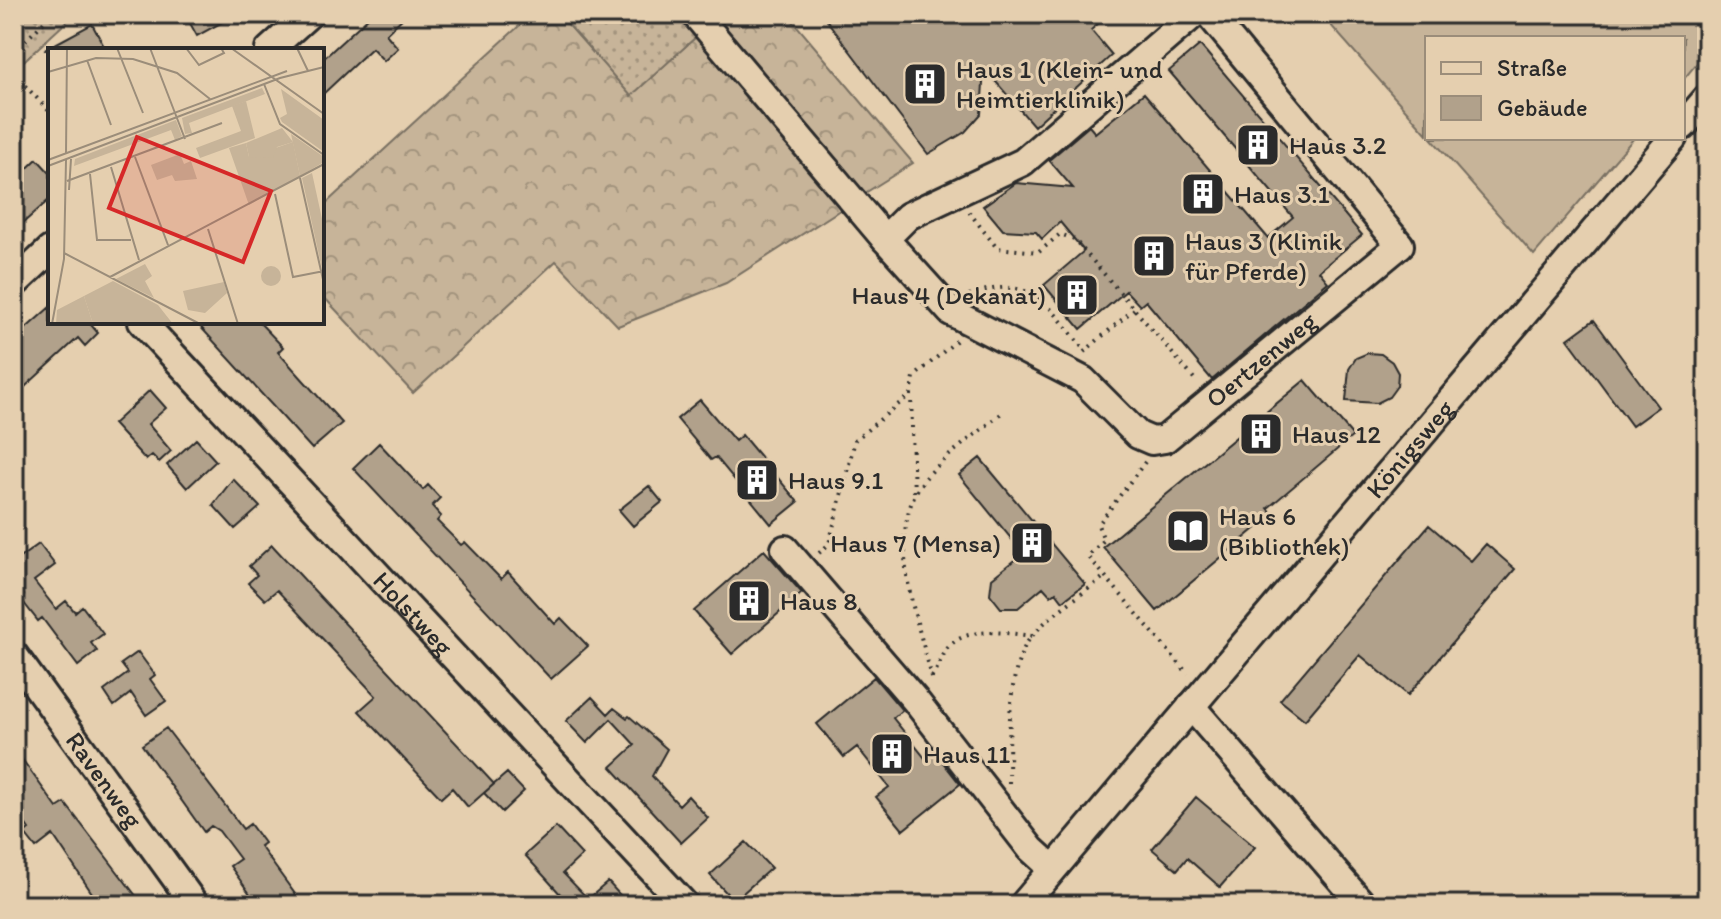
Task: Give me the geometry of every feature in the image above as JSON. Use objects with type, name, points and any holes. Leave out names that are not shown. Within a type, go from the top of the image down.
[{"type":"street","points":[[271,48],[309,14]]},
{"type":"street","points":[[695,14],[885,239],[949,309],[974,326],[1083,380],[1138,435],[1152,441]]},
{"type":"street","points":[[885,239],[908,216],[1023,162],[1194,14]]},
{"type":"street","name":"Oertzenweg","points":[[1152,441],[1165,439],[1400,245],[1209,14]]},
{"type":"street","points":[[1685,124],[1707,98]]},
{"type":"street","name":"Königsweg","points":[[1023,905],[1671,140]]},
{"type":"street","points":[[14,284],[48,252]]},
{"type":"street","name":"Holstweg","points":[[144,324],[685,905]]},
{"type":"street","points":[[794,559],[915,700],[1002,812],[1053,869]]},
{"type":"street","name":"Ravenweg","points":[[14,655],[195,905]]},
{"type":"street","points":[[1197,698],[1363,905]]},
{"type":"path","points":[[14,52],[52,14]]},
{"type":"path","points":[[14,74],[48,110]]},
{"type":"path","points":[[955,194],[997,248],[1039,252],[1060,234],[1074,239],[1213,401]]},
{"type":"path","points":[[949,309],[977,292],[1002,286],[1020,287],[1043,300],[1085,351]]},
{"type":"path","points":[[1063,369],[1134,309]]},
{"type":"path","points":[[914,498],[911,394],[914,377],[974,326]]},
{"type":"path","points":[[794,559],[829,544],[855,440],[911,394]]},
{"type":"path","points":[[932,678],[904,557],[909,508],[921,484],[1002,413]]},
{"type":"path","points":[[1152,441],[1148,458],[1098,525],[1104,540],[1088,556],[1197,698]]},
{"type":"path","points":[[1002,812],[1008,794],[1012,694],[1021,654],[1032,636],[1105,576]]},
{"type":"path","points":[[915,700],[932,678],[948,647],[967,635],[997,632],[1032,636]]},
{"type":"green space","points":[[14,14],[75,14],[14,70]]},
{"type":"green space","points":[[532,14],[559,14],[631,95],[697,36],[843,208],[726,283],[618,326],[556,261],[413,393],[324,297],[324,205]]},
{"type":"green space","points":[[559,14],[679,14],[697,36],[631,96]]},
{"type":"green space","points":[[721,14],[787,14],[913,163],[865,193],[717,18]]},
{"type":"green space","points":[[1321,14],[1707,14],[1707,51],[1685,78],[1685,36],[1425,36],[1425,132]]},
{"type":"green space","points":[[1433,140],[1632,140],[1534,255]]},
{"type":"building","points":[[185,14],[237,14],[197,36]]},
{"type":"building","points":[[372,14],[407,14],[386,34],[398,48],[384,61],[372,48],[324,93],[324,58]]},
{"type":"building","name":"Haus 1 (Klein- und Heimtierklinik)","points":[[822,14],[1109,14],[1091,30],[1112,55],[1034,126],[984,68],[981,114],[965,132],[928,154]]},
{"type":"building","points":[[92,24],[105,48],[48,48],[44,50]]},
{"type":"building","points":[[1200,45],[1362,235],[1319,271],[1328,282],[1212,380],[1146,301],[1140,306],[1126,291],[1081,329],[1044,285],[1084,251],[1060,222],[1042,239],[1036,232],[1003,230],[983,206],[1016,183],[1073,188],[1049,160],[1089,126],[1095,133],[1144,93],[1268,238],[1293,217],[1169,71]]},
{"type":"building","points":[[37,159],[48,171],[48,201],[14,231],[14,181]]},
{"type":"building","points":[[48,309],[48,324],[92,324],[98,333],[85,346],[78,338],[14,397],[14,339]]},
{"type":"building","points":[[1594,320],[1658,407],[1632,426],[1568,339]]},
{"type":"building","points":[[198,324],[261,324],[283,347],[278,352],[342,423],[312,449]]},
{"type":"building","points":[[1368,353],[1381,354],[1392,362],[1398,373],[1397,386],[1389,397],[1377,403],[1346,401],[1349,369],[1356,358]]},
{"type":"building","name":"Haus 6 (Bibliothek)","points":[[1305,380],[1353,436],[1268,508],[1273,514],[1157,611],[1103,547]]},
{"type":"building","points":[[150,390],[166,408],[148,424],[171,451],[159,462],[152,455],[146,460],[113,424]]},
{"type":"building","name":"Haus 9.1","points":[[700,400],[735,441],[742,435],[798,502],[771,524],[716,457],[711,460],[677,419]]},
{"type":"building","points":[[196,439],[216,461],[187,488],[167,465]]},
{"type":"building","points":[[379,443],[423,490],[428,485],[440,498],[432,506],[441,516],[437,521],[461,545],[465,542],[501,579],[508,572],[555,624],[561,618],[588,646],[551,679],[353,468]]},
{"type":"building","name":"Haus 7 (Mensa)","points":[[980,458],[1085,584],[1063,601],[1056,592],[1051,596],[1043,587],[1018,608],[1001,608],[990,594],[992,578],[1023,553],[959,475]]},
{"type":"building","points":[[233,479],[260,507],[235,529],[213,505]]},
{"type":"building","points":[[649,486],[662,502],[633,526],[619,510]]},
{"type":"building","points":[[1429,525],[1471,561],[1486,544],[1515,569],[1408,695],[1360,655],[1305,720],[1280,700]]},
{"type":"building","points":[[39,544],[55,565],[34,581],[56,609],[66,601],[75,612],[82,606],[103,634],[91,643],[97,651],[78,666],[42,618],[38,621],[20,598],[24,595],[14,581],[14,562]]},
{"type":"building","points":[[272,545],[494,784],[468,807],[452,788],[441,798],[359,711],[376,696],[277,590],[265,600],[248,583],[257,575],[249,566]]},
{"type":"building","name":"Haus 8","points":[[764,550],[802,593],[732,654],[694,611]]},
{"type":"building","points":[[138,652],[155,675],[150,679],[166,701],[146,715],[131,693],[114,706],[104,691],[128,673],[121,664]]},
{"type":"building","name":"Haus 11","points":[[874,677],[902,710],[893,718],[925,758],[934,751],[960,784],[903,830],[876,797],[889,787],[857,747],[844,757],[817,724]]},
{"type":"building","points":[[592,697],[608,714],[614,708],[627,718],[629,716],[667,749],[652,776],[679,805],[688,796],[708,818],[681,843],[611,767],[635,745],[611,719],[587,743],[566,721]]},
{"type":"building","points":[[166,728],[243,829],[250,824],[264,843],[260,846],[303,905],[258,905],[230,866],[240,859],[219,831],[211,826],[204,832],[142,745]]},
{"type":"building","points":[[14,748],[57,808],[65,803],[143,905],[100,905],[53,835],[36,848],[24,833],[29,829],[14,808]]},
{"type":"building","points":[[507,773],[524,791],[502,812],[484,793]]},
{"type":"building","points":[[1196,797],[1255,847],[1220,887],[1187,858],[1177,870],[1152,849]]},
{"type":"building","points":[[556,827],[582,855],[563,873],[588,899],[608,882],[629,905],[552,905],[562,896],[525,855]]},
{"type":"building","points":[[746,842],[771,868],[734,901],[710,875]]},
{"type":"place","name":"Haus 1 (Klein- und Heimtierklinik)","points":[[925,84]]},
{"type":"place","name":"Haus 3.2","points":[[1258,145]]},
{"type":"place","name":"Haus 3.1","points":[[1203,194]]},
{"type":"place","name":"Haus 3 (Klinik für Pferde)","points":[[1154,256]]},
{"type":"place","name":"Haus 4 (Dekanat)","points":[[1077,295]]},
{"type":"place","name":"Haus 12","points":[[1261,434]]},
{"type":"place","name":"Haus 9.1","points":[[757,480]]},
{"type":"place","name":"Haus 6 (Bibliothek)","points":[[1188,531]]},
{"type":"place","name":"Haus 7 (Mensa)","points":[[1032,543]]},
{"type":"place","name":"Haus 8","points":[[749,601]]},
{"type":"place","name":"Haus 11","points":[[892,754]]}]
